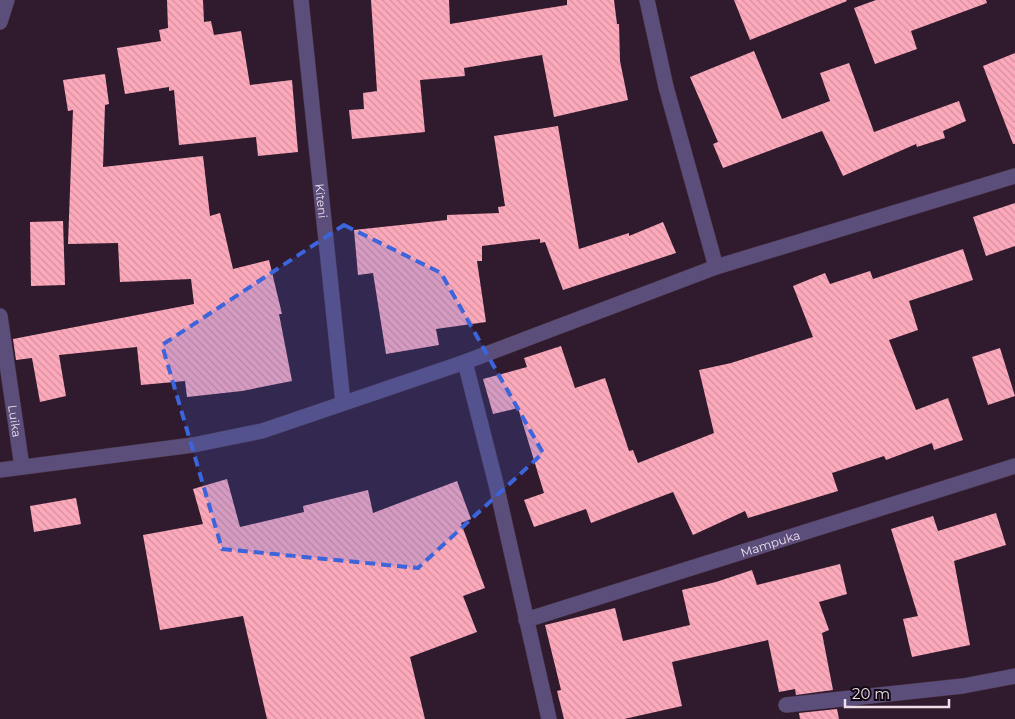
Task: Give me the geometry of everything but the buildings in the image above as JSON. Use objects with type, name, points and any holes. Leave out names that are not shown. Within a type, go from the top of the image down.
[{"type":"street","points":[[0,22],[7,0]]},
{"type":"street","name":"Kiteni","points":[[301,0],[343,403]]},
{"type":"street","points":[[647,0],[666,87],[716,267]]},
{"type":"street","points":[[0,470],[194,445],[262,431],[465,362],[716,267],[1015,176]]},
{"type":"street","name":"Luika","points":[[0,316],[22,466]]},
{"type":"street","points":[[465,362],[496,484],[549,719]]},
{"type":"street","name":"Mampuka","points":[[526,620],[1015,466]]},
{"type":"street","points":[[786,705],[963,686],[1015,676]]},
{"type":"highlighted area","points":[[344,225],[441,273],[543,453],[418,568],[222,549],[162,345]]}]
